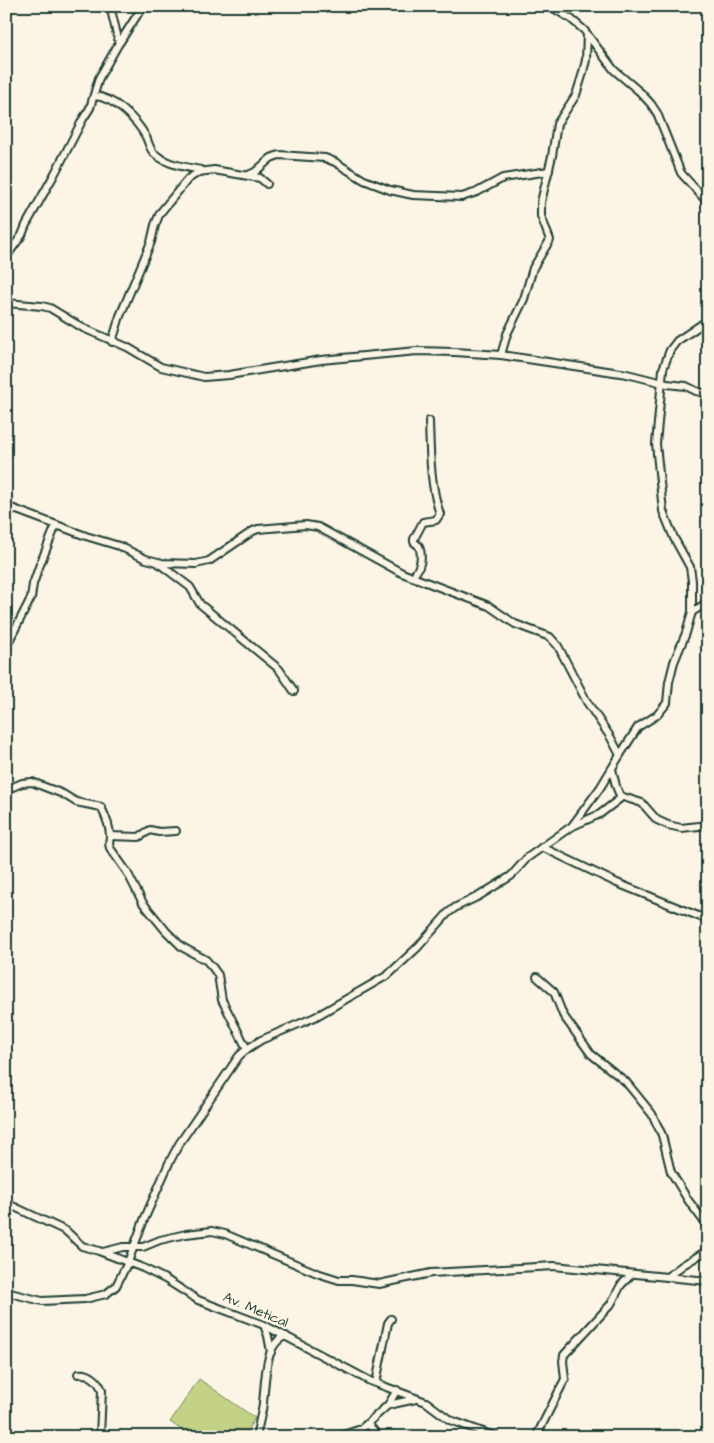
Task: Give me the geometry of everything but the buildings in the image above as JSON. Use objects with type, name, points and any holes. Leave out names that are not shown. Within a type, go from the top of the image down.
[{"type":"street","points":[[110,6],[120,42]]},
{"type":"street","points":[[6,257],[22,235],[90,108],[99,78],[143,6]]},
{"type":"street","points":[[550,6],[571,19],[588,34],[614,70],[651,104],[657,113],[682,173],[708,203]]},
{"type":"street","points":[[501,355],[507,334],[524,299],[534,265],[550,240],[540,208],[557,124],[576,95],[586,60],[588,34]]},
{"type":"street","points":[[94,96],[109,100],[129,115],[141,130],[152,151],[159,157],[176,165],[206,171],[223,171],[248,175],[260,178],[267,184]]},
{"type":"street","points":[[248,175],[255,172],[271,158],[279,155],[325,158],[364,180],[390,190],[413,195],[462,197],[477,192],[503,178],[549,171]]},
{"type":"street","points":[[112,342],[120,316],[151,242],[154,225],[160,212],[188,179],[195,174],[206,171]]},
{"type":"street","points":[[6,303],[50,308],[83,328],[127,347],[161,367],[204,377],[230,375],[321,360],[417,351],[455,352],[501,355],[627,374],[661,383],[686,386],[708,394]]},
{"type":"street","points":[[6,1292],[42,1301],[96,1298],[106,1294],[116,1286],[128,1262],[165,1171],[179,1144],[229,1069],[247,1049],[315,1017],[388,975],[456,907],[479,896],[511,876],[527,858],[572,826],[612,769],[638,727],[657,715],[667,703],[669,682],[674,662],[692,612],[692,581],[690,567],[667,524],[661,500],[656,444],[661,383],[663,369],[673,344],[708,320]]},
{"type":"street","points":[[412,578],[418,571],[421,556],[419,546],[414,542],[414,539],[423,522],[436,520],[440,514],[436,507],[433,482],[429,421]]},
{"type":"street","points":[[6,506],[96,540],[119,546],[156,562],[190,587],[200,604],[279,669],[294,691]]},
{"type":"street","points":[[156,562],[189,564],[209,561],[253,531],[306,524],[324,530],[412,578],[489,606],[515,624],[550,637],[558,646],[587,702],[611,738],[620,756]]},
{"type":"street","points":[[6,647],[30,598],[39,566],[56,525]]},
{"type":"street","points":[[692,612],[708,602]]},
{"type":"street","points":[[612,769],[616,786],[622,797]]},
{"type":"street","points":[[6,790],[22,782],[32,782],[63,794],[76,802],[99,805],[103,810],[110,836],[108,846],[128,872],[143,903],[182,947],[206,960],[214,968],[218,975],[222,1000],[247,1049]]},
{"type":"street","points":[[572,826],[600,814],[622,797],[642,803],[657,820],[668,825],[681,828],[708,825]]},
{"type":"street","points":[[110,836],[139,837],[150,830],[159,832],[176,831]]},
{"type":"street","points":[[542,847],[617,884],[708,920]]},
{"type":"street","points":[[537,977],[554,992],[563,1015],[591,1054],[617,1073],[632,1087],[652,1114],[662,1136],[672,1172],[688,1200],[708,1227]]},
{"type":"street","name":"Av. Metical","points":[[6,1203],[66,1232],[80,1245],[103,1252],[165,1279],[198,1300],[229,1310],[264,1325],[376,1383],[428,1404],[450,1420],[497,1437]]},
{"type":"street","points":[[103,1252],[123,1247],[147,1246],[160,1240],[186,1234],[216,1231],[334,1280],[352,1280],[379,1284],[431,1273],[554,1266],[708,1281]]},
{"type":"street","points":[[667,1277],[683,1264],[708,1250]]},
{"type":"street","points":[[536,1437],[564,1379],[564,1355],[612,1304],[621,1285],[632,1274]]},
{"type":"street","points":[[376,1383],[388,1323],[391,1319]]},
{"type":"street","points":[[256,1437],[262,1410],[270,1352],[268,1336],[264,1325]]},
{"type":"street","points":[[270,1352],[281,1338],[286,1336]]},
{"type":"street","points":[[78,1374],[84,1373],[92,1377],[99,1383],[102,1390],[100,1437]]},
{"type":"street","points":[[389,1387],[392,1394],[390,1402]]},
{"type":"street","points":[[337,1437],[361,1429],[368,1424],[390,1402],[397,1390]]},
{"type":"street","points":[[390,1402],[417,1399]]},
{"type":"street","points":[[368,1424],[379,1437]]},
{"type":"green space","points":[[199,1379],[255,1418],[243,1437],[192,1437],[170,1422]]}]
